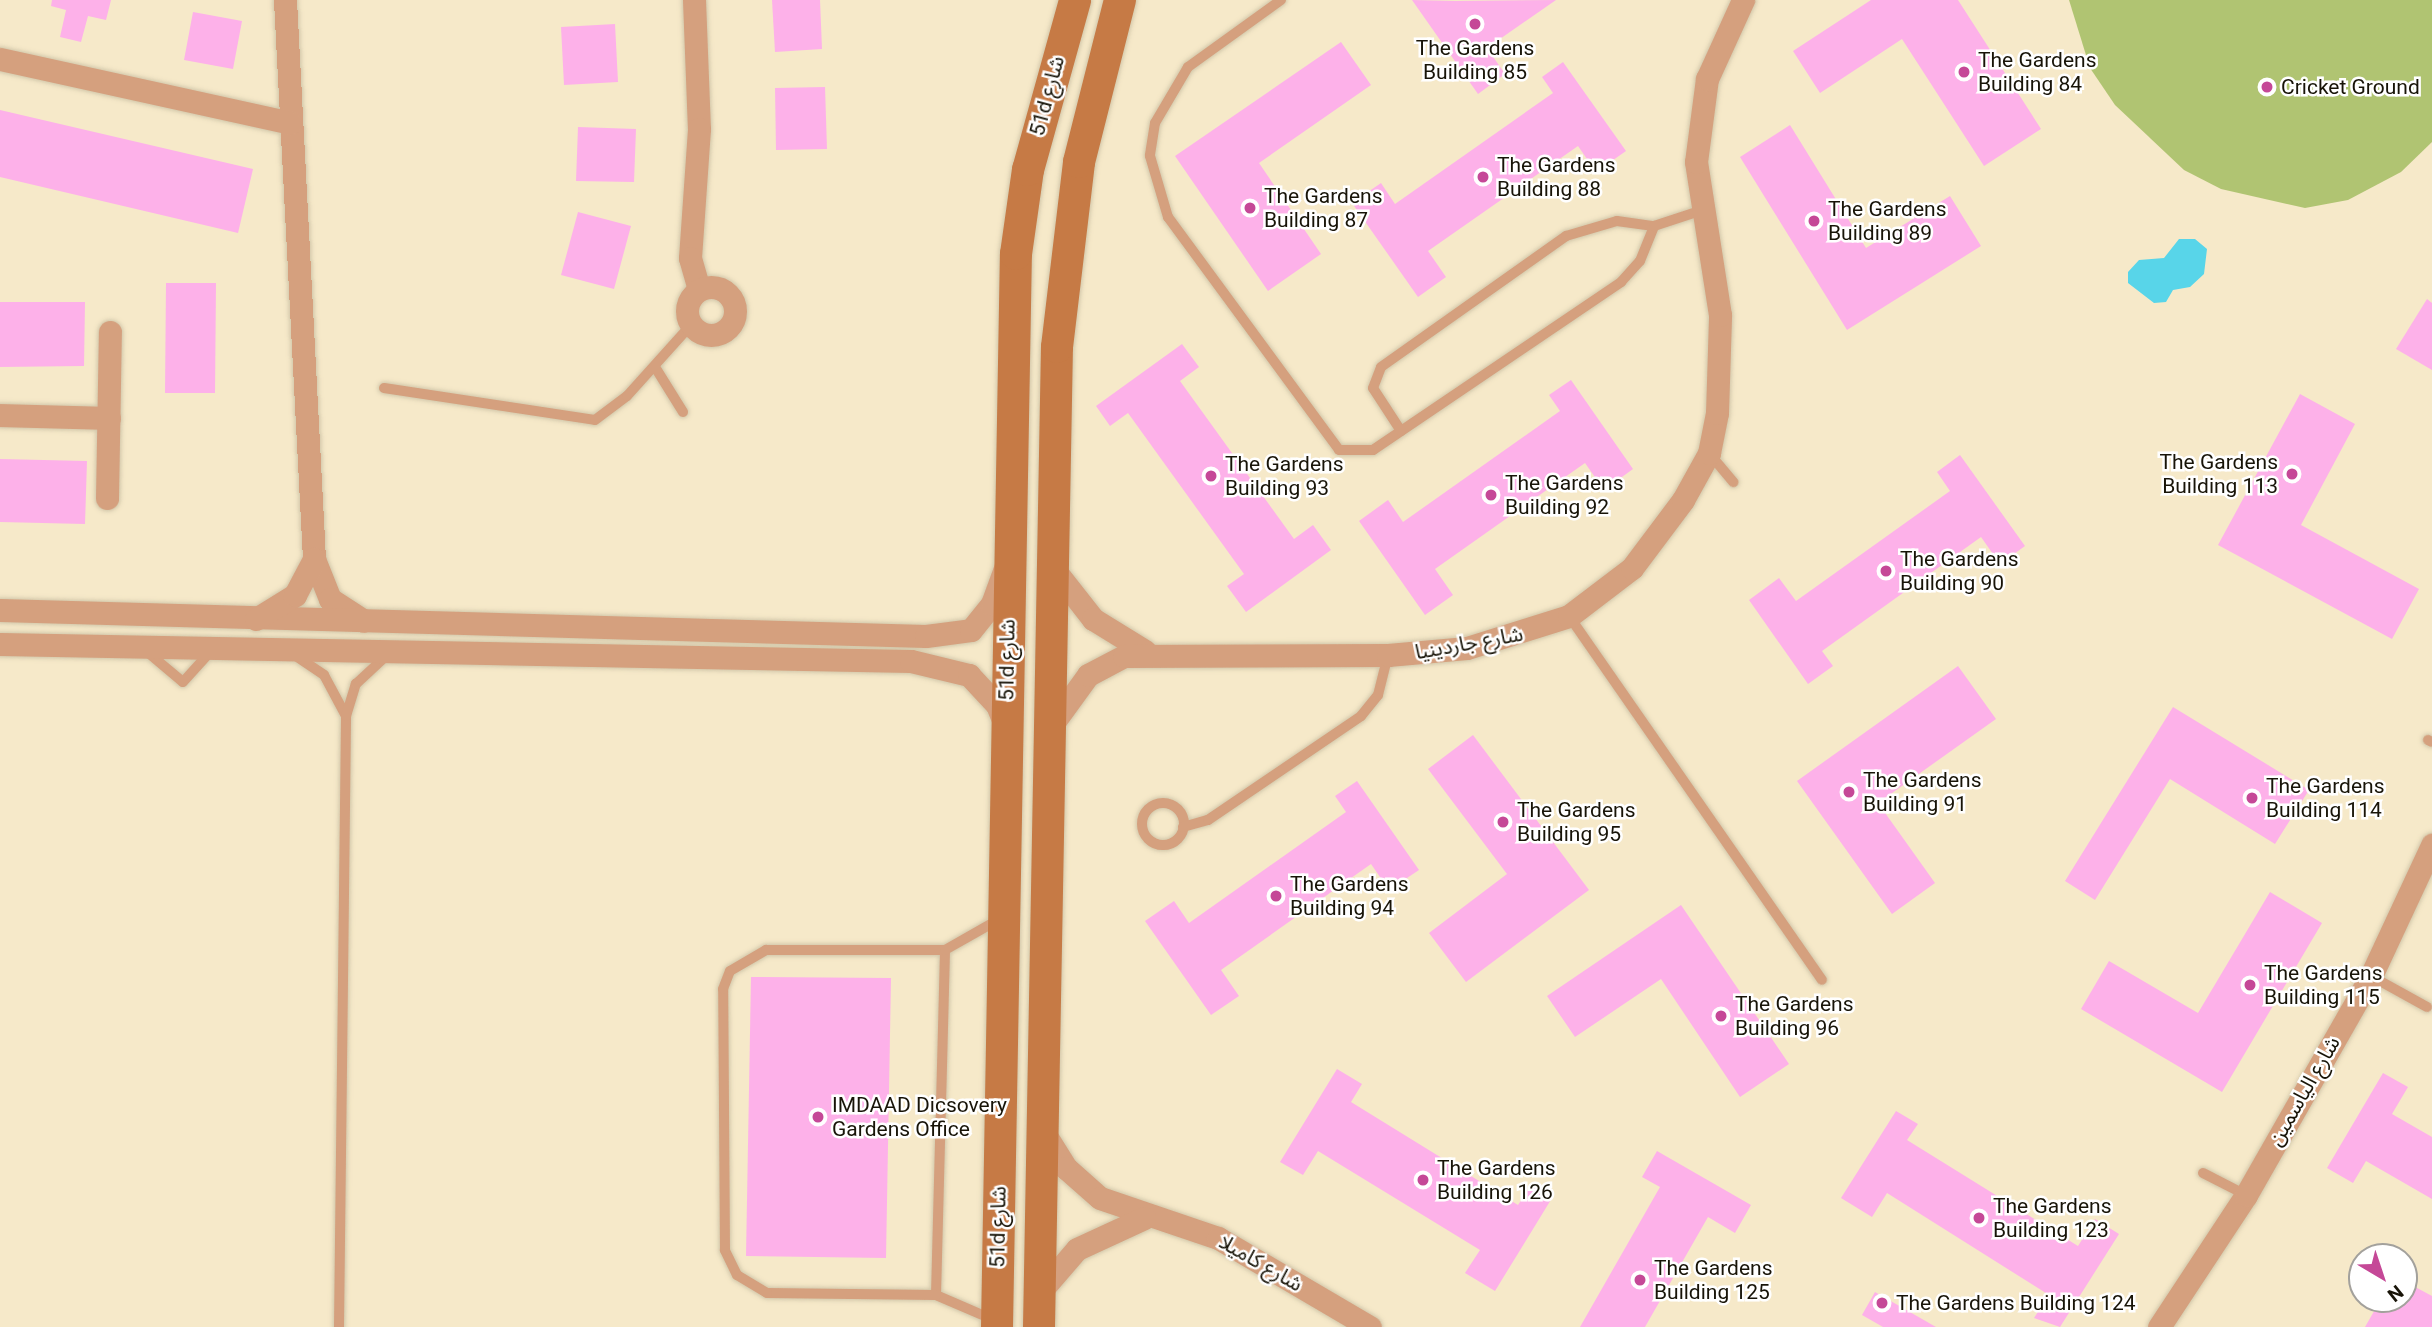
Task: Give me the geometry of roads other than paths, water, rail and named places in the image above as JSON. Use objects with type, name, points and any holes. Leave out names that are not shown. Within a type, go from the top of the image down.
[{"type":"street","points":[[285,0],[314,559],[330,599],[369,624]]},
{"type":"street","points":[[694,0],[699,128],[690,258],[699,289]]},
{"type":"street","name":"51d شارع","points":[[997,1324],[1016,254],[1031,158],[1075,0]]},
{"type":"street","name":"51d شارع","points":[[1039,1327],[1057,347],[1079,162],[1120,0]]},
{"type":"street","name":"شارع جاردينيا","points":[[1051,726],[1088,675],[1145,651],[1388,655],[1508,640],[1569,616],[1632,568],[1661,536],[1709,453],[1723,358],[1700,211],[1696,162],[1707,79],[1743,0]]},
{"type":"street","points":[[0,59],[290,123]]},
{"type":"street","points":[[720,288],[736,312],[718,335],[691,325],[688,305],[699,289],[720,288]]},
{"type":"street","points":[[107,498],[110,332]]},
{"type":"street","points":[[0,415],[109,418]]},
{"type":"street","points":[[253,620],[295,594],[314,559]]},
{"type":"street","points":[[0,610],[369,624],[957,634],[981,620],[1009,559]]},
{"type":"street","points":[[1053,568],[1093,619],[1145,651]]},
{"type":"street","points":[[0,644],[946,665],[985,689],[1006,728]]},
{"type":"street","name":"شارع الياسمين","points":[[2159,1327],[2246,1195],[2371,976],[2432,845]]},
{"type":"street","name":"شارع كاميلا","points":[[1043,1131],[1081,1183],[1144,1218],[1218,1238],[1370,1327]]},
{"type":"street","points":[[1039,1293],[1077,1248],[1144,1218]]},
{"type":"lane","points":[[1281,0],[1188,67],[1167,93],[1152,145],[1155,188],[1168,217],[1339,450],[1373,450],[1621,282],[1640,261],[1654,226]]},
{"type":"lane","points":[[1401,431],[1373,388],[1381,367],[1566,236],[1617,222],[1654,226],[1700,211]]},
{"type":"lane","points":[[384,388],[595,420],[655,367],[691,325]]},
{"type":"lane","points":[[655,367],[683,412]]},
{"type":"lane","points":[[1709,453],[1733,482]]},
{"type":"lane","points":[[1569,616],[1822,980]]},
{"type":"lane","points":[[144,649],[183,682],[215,647]]},
{"type":"lane","points":[[287,651],[324,675],[346,716]]},
{"type":"lane","points":[[339,1327],[346,716],[356,684],[390,653]]},
{"type":"lane","points":[[1183,827],[1208,820],[1361,716],[1378,695],[1388,655]]},
{"type":"lane","points":[[997,1324],[936,1295],[767,1293],[733,1269],[725,1250],[723,989],[730,971],[766,950],[945,950],[1003,917]]},
{"type":"lane","points":[[936,1295],[945,950]]},
{"type":"lane","points":[[2371,976],[2427,1007]]},
{"type":"lane","points":[[2203,1173],[2246,1195]]},
{"type":"water","points":[[2179,239],[2195,239],[2207,249],[2204,274],[2190,287],[2173,290],[2166,302],[2154,303],[2128,283],[2128,272],[2139,260],[2164,258]]},
{"type":"place","name":"The Gardens Building 85","points":[[1475,24]]},
{"type":"place","name":"The Gardens Building 84","points":[[1964,72]]},
{"type":"place","name":"Cricket Ground","points":[[2267,87]]},
{"type":"place","name":"The Gardens Building 88","points":[[1483,177]]},
{"type":"place","name":"The Gardens Building 87","points":[[1250,208]]},
{"type":"place","name":"The Gardens Building 89","points":[[1814,221]]},
{"type":"place","name":"The Gardens Building 113","points":[[2292,474]]},
{"type":"place","name":"The Gardens Building 93","points":[[1211,476]]},
{"type":"place","name":"The Gardens Building 92","points":[[1491,495]]},
{"type":"place","name":"The Gardens Building 90","points":[[1886,571]]},
{"type":"place","name":"The Gardens Building 91","points":[[1849,792]]},
{"type":"place","name":"The Gardens Building 114","points":[[2252,798]]},
{"type":"place","name":"The Gardens Building 95","points":[[1503,822]]},
{"type":"place","name":"The Gardens Building 94","points":[[1276,896]]},
{"type":"place","name":"The Gardens Building 115","points":[[2250,985]]},
{"type":"place","name":"The Gardens Building 96","points":[[1721,1016]]},
{"type":"place","name":"IMDAAD Dicsovery Gardens Office","points":[[818,1117]]},
{"type":"place","name":"The Gardens Building 126","points":[[1423,1180]]},
{"type":"place","name":"The Gardens Building 123","points":[[1979,1218]]},
{"type":"place","name":"The Gardens Building 125","points":[[1640,1280]]},
{"type":"place","name":"The Gardens Building 124","points":[[1882,1303]]}]
